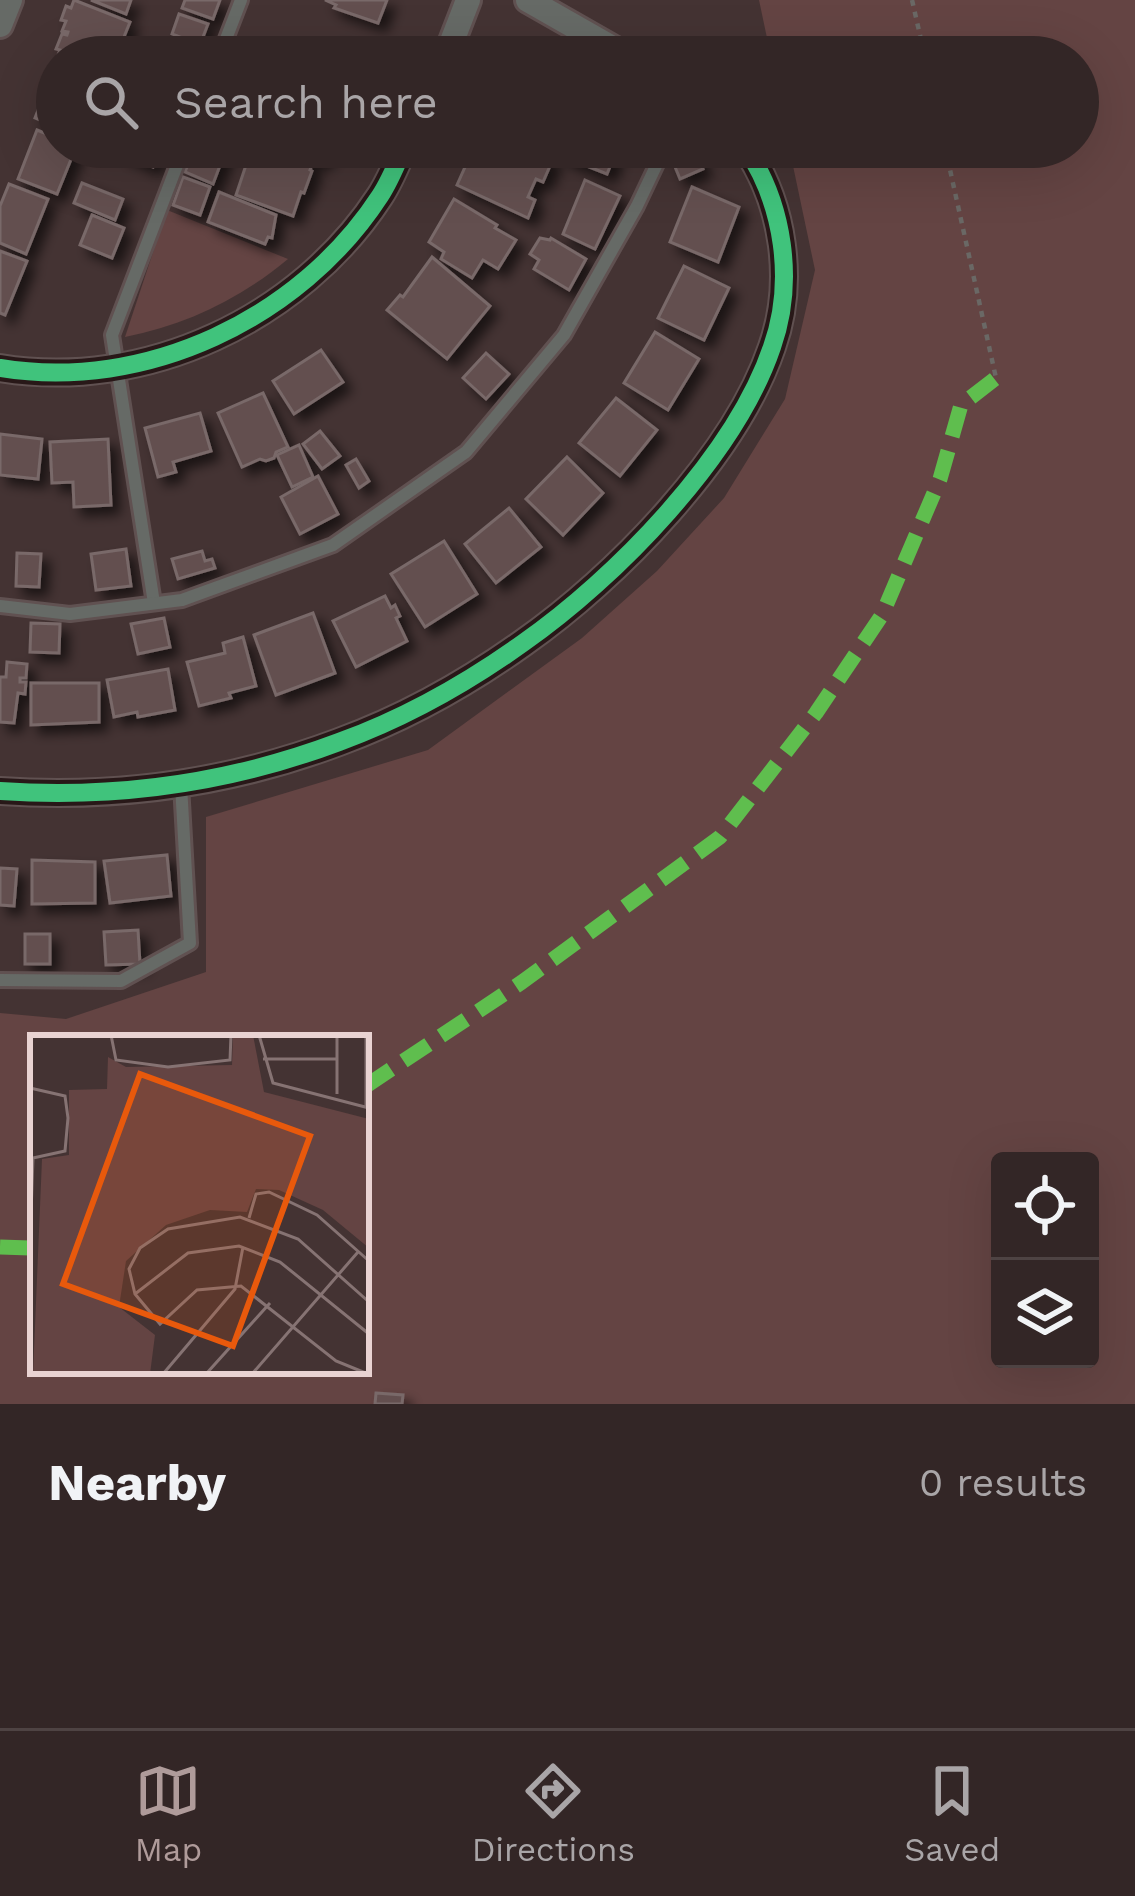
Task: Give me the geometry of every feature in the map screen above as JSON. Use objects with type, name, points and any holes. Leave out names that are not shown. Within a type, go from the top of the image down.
[{"type":"street","points":[[0,25],[10,0]]},
{"type":"street","points":[[454,36],[468,0]]},
{"type":"street","points":[[528,0],[591,36]]},
{"type":"street","points":[[0,368],[49,373],[115,369],[214,337],[278,301],[335,252],[383,193],[394,168]]},
{"type":"street","points":[[0,791],[63,794],[181,785],[291,759],[362,733],[446,692],[564,613],[671,508],[703,469],[762,374],[781,315],[784,283],[779,229],[757,168]]},
{"type":"lane","points":[[227,36],[241,0]]},
{"type":"lane","points":[[154,603],[112,335],[176,168]]},
{"type":"lane","points":[[0,606],[70,614],[182,600],[334,545],[466,452],[565,335],[655,168]]},
{"type":"lane","points":[[0,980],[121,981],[190,943],[181,785]]},
{"type":"path","points":[[913,0],[921,36]]},
{"type":"path","points":[[950,168],[996,378]]},
{"type":"shaded area","points":[[759,0],[1135,0],[1135,1404],[0,1404],[0,1013],[66,1019],[206,972],[206,817],[428,750],[582,638],[657,571],[724,498],[785,399],[815,270],[793,168],[1099,168],[1099,36],[767,36]]},
{"type":"shaded area","points":[[167,210],[288,259],[211,308],[125,337]]},
{"type":"building","points":[[74,0],[130,22],[124,36],[61,36],[68,32],[62,31],[66,21],[61,20],[66,6],[71,8]]},
{"type":"building","points":[[91,0],[131,0],[126,14]]},
{"type":"building","points":[[185,0],[220,0],[213,19],[182,8]]},
{"type":"building","points":[[325,0],[387,0],[378,23],[334,8]]},
{"type":"building","points":[[179,14],[208,24],[203,36],[172,34]]},
{"type":"building","points":[[36,133],[36,168],[68,168],[57,194],[18,179]]},
{"type":"building","points":[[187,168],[219,168],[213,184],[185,172]]},
{"type":"building","points":[[245,168],[312,171],[293,216],[236,195]]},
{"type":"building","points":[[465,168],[549,168],[543,182],[536,179],[528,197],[535,200],[528,218],[457,185]]},
{"type":"building","points":[[676,168],[703,168],[703,169],[680,179]]},
{"type":"building","points":[[183,177],[210,187],[200,215],[173,205]]},
{"type":"building","points":[[585,180],[620,196],[595,249],[563,234]]},
{"type":"building","points":[[82,183],[123,199],[115,220],[74,203]]},
{"type":"building","points":[[9,184],[48,199],[26,254],[0,243],[0,206]]},
{"type":"building","points":[[692,187],[739,207],[718,262],[670,242]]},
{"type":"building","points":[[219,192],[276,215],[272,238],[265,244],[208,222]]},
{"type":"building","points":[[454,199],[516,240],[498,269],[483,260],[472,278],[441,259],[444,252],[429,242]]},
{"type":"building","points":[[92,215],[124,228],[112,258],[80,245]]},
{"type":"building","points":[[540,238],[551,238],[586,259],[569,290],[534,269],[539,260],[530,254]]},
{"type":"building","points":[[0,251],[27,261],[5,315],[0,313]]},
{"type":"building","points":[[432,257],[490,306],[447,359],[387,310],[403,297]]},
{"type":"building","points":[[684,266],[729,288],[704,340],[658,318]]},
{"type":"building","points":[[655,332],[699,359],[668,410],[624,383]]},
{"type":"building","points":[[321,350],[343,382],[294,414],[273,381]]},
{"type":"building","points":[[486,353],[509,374],[486,399],[463,378]]},
{"type":"building","points":[[263,393],[288,447],[274,458],[242,467],[218,413]]},
{"type":"building","points":[[616,398],[657,430],[620,476],[579,443]]},
{"type":"building","points":[[200,413],[211,451],[173,462],[176,472],[158,477],[145,428]]},
{"type":"building","points":[[320,431],[340,456],[322,469],[303,444]]},
{"type":"building","points":[[0,434],[42,439],[38,479],[0,475]]},
{"type":"building","points":[[108,439],[111,505],[74,507],[73,482],[52,483],[50,442]]},
{"type":"building","points":[[299,445],[313,477],[292,487],[277,455]]},
{"type":"building","points":[[567,457],[603,493],[563,535],[526,499]]},
{"type":"building","points":[[356,459],[369,481],[359,488],[346,465]]},
{"type":"building","points":[[318,476],[338,514],[300,534],[281,497]]},
{"type":"building","points":[[509,508],[541,547],[496,583],[465,544]]},
{"type":"building","points":[[444,541],[477,594],[425,627],[391,574]]},
{"type":"building","points":[[126,549],[131,586],[96,590],[91,554]]},
{"type":"building","points":[[202,551],[205,561],[212,559],[215,568],[178,579],[172,559]]},
{"type":"building","points":[[17,553],[41,554],[39,587],[16,586]]},
{"type":"building","points":[[385,596],[391,608],[395,605],[407,641],[356,667],[333,621]]},
{"type":"building","points":[[313,613],[335,673],[276,695],[254,635]]},
{"type":"building","points":[[164,618],[170,647],[138,654],[131,624]]},
{"type":"building","points":[[31,623],[60,624],[59,653],[30,652]]},
{"type":"building","points":[[243,637],[256,686],[199,706],[187,662],[225,653],[223,643]]},
{"type":"building","points":[[7,662],[27,664],[26,678],[20,678],[26,682],[25,694],[18,693],[14,723],[0,722],[0,677],[6,677]]},
{"type":"building","points":[[168,669],[175,710],[114,717],[107,680]]},
{"type":"building","points":[[31,683],[99,683],[99,722],[31,725]]},
{"type":"building","points":[[167,855],[171,896],[110,903],[104,861]]},
{"type":"building","points":[[32,860],[95,862],[95,903],[32,904]]},
{"type":"building","points":[[0,868],[17,869],[14,906],[0,905]]},
{"type":"building","points":[[138,930],[140,964],[106,965],[104,932]]},
{"type":"building","points":[[25,934],[50,934],[50,964],[25,964]]},
{"type":"building","points":[[376,1393],[403,1395],[402,1404],[375,1404]]},
{"type":"marked path","points":[[369,1084],[522,982],[720,837],[816,713],[882,615],[940,479],[961,405],[996,378]]},
{"type":"marked path","points":[[0,1247],[30,1248]]},
{"type":"cycle path","points":[[0,368],[55,373],[109,369],[163,357],[214,337],[263,311],[307,278],[347,240],[394,168]]},
{"type":"cycle path","points":[[0,791],[130,790],[215,778],[298,756],[411,711],[480,672],[559,616],[668,512],[731,430],[754,388],[779,322],[784,270],[777,218],[757,168]]}]
